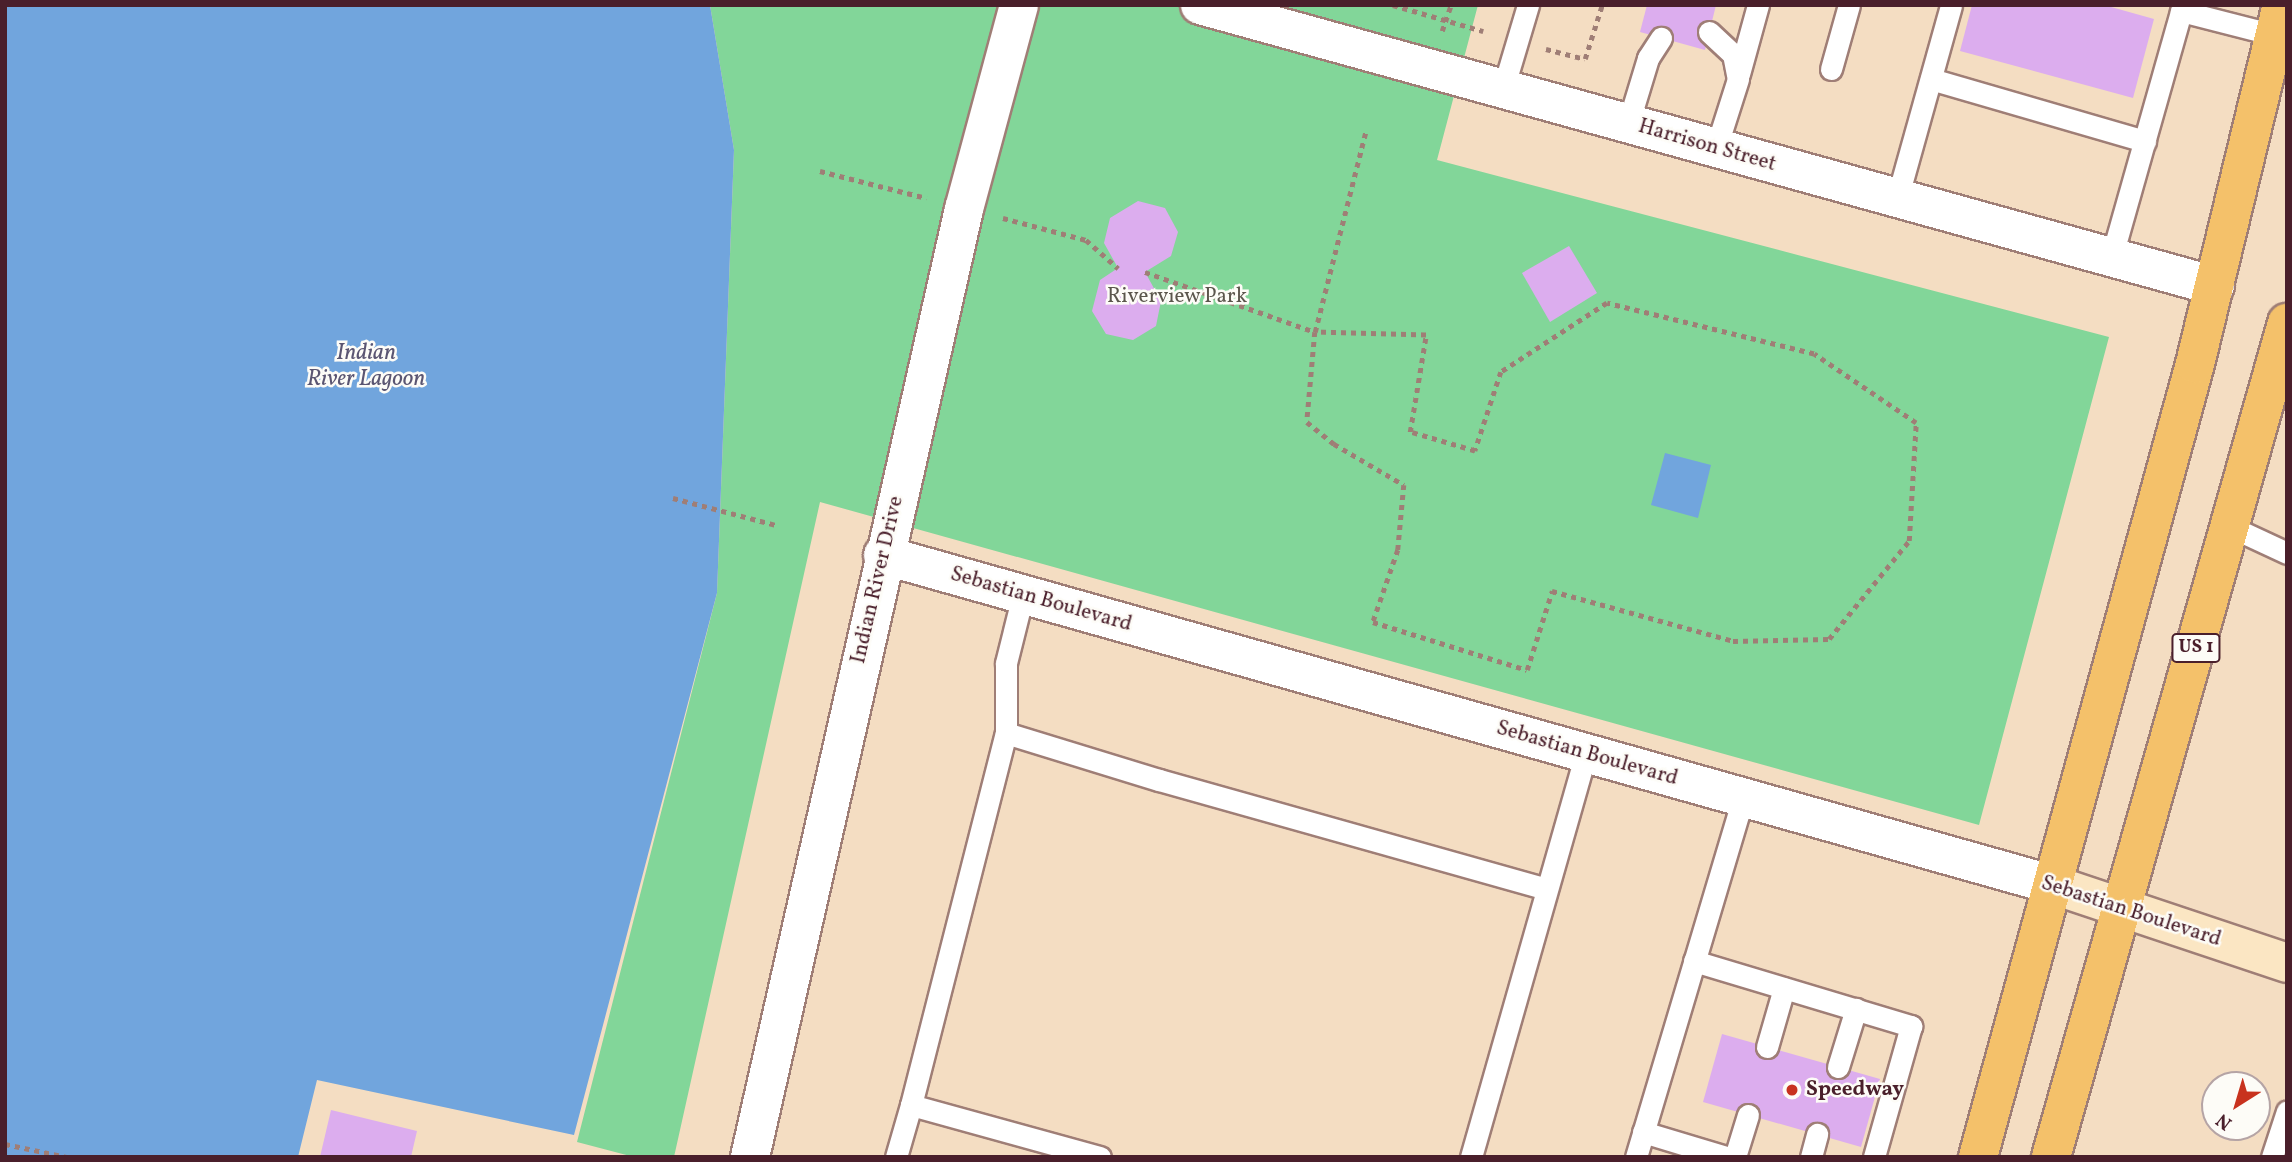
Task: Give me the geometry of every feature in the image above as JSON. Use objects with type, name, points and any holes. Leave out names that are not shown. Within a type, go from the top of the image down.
[{"type":"main road","points":[[1978,1157],[2054,886],[2215,286],[2278,20]]},
{"type":"main road","name":"US 1","points":[[2051,1157],[2287,323]]},
{"type":"main road","name":"Sebastian Boulevard","points":[[2054,886],[2287,963]]},
{"type":"street","name":"Indian River Drive","points":[[750,1157],[883,555],[964,209],[1018,5]]},
{"type":"street","name":"Harrison Street","points":[[1200,5],[2215,286]]},
{"type":"street","name":"Sebastian Boulevard","points":[[883,555],[2054,886]]},
{"type":"lane","points":[[1503,89],[1528,5]]},
{"type":"lane","points":[[1716,148],[1758,5]]},
{"type":"lane","points":[[1831,69],[1849,5]]},
{"type":"lane","points":[[1897,199],[1951,5]]},
{"type":"lane","points":[[2111,259],[2180,11],[2278,20]]},
{"type":"lane","points":[[1709,32],[1733,54],[1738,79]]},
{"type":"lane","points":[[1628,124],[1648,58],[1661,38]]},
{"type":"lane","points":[[1931,79],[2144,141]]},
{"type":"lane","points":[[2231,527],[2287,553]]},
{"type":"lane","points":[[896,1157],[1006,733],[1006,663],[1023,595]]},
{"type":"lane","points":[[1006,733],[1159,780],[1546,889]]},
{"type":"lane","points":[[1471,1157],[1586,753]]},
{"type":"lane","points":[[1636,1157],[1744,797]]},
{"type":"lane","points":[[1694,961],[1911,1026],[1874,1157]]},
{"type":"lane","points":[[1767,1047],[1784,988]]},
{"type":"lane","points":[[1838,1067],[1856,1009]]},
{"type":"lane","points":[[911,1105],[1100,1157]]},
{"type":"lane","points":[[2272,1157],[2287,1111]]},
{"type":"lane","points":[[1735,1157],[1748,1115]]},
{"type":"lane","points":[[1643,1132],[1726,1157]]},
{"type":"lane","points":[[1811,1157],[1817,1134]]},
{"type":"path","points":[[1393,5],[1483,31]]},
{"type":"path","points":[[1446,20],[1451,5]]},
{"type":"path","points":[[1539,47],[1585,59],[1602,5]]},
{"type":"path","points":[[1145,272],[1315,332],[1426,335],[1410,432],[1475,451],[1501,372],[1607,303],[1814,354],[1916,423],[1909,541],[1829,639],[1734,641],[1552,590],[1527,670],[1373,622],[1398,550],[1404,485],[1334,444],[1307,422],[1315,332],[1366,130]]},
{"type":"path","points":[[820,171],[933,200]]},
{"type":"path","points":[[1000,217],[1086,240],[1118,268]]},
{"type":"path","points":[[673,498],[776,525]]},
{"type":"path","points":[[5,1144],[67,1157]]},
{"type":"green space","name":"Riverview Park","points":[[710,5],[1478,5],[1437,160],[2109,337],[1979,825],[820,502],[674,1157],[634,1157],[577,1142],[717,593],[734,150]]},
{"type":"water","name":"Indian River Lagoon","points":[[5,5],[710,5],[734,150],[717,593],[574,1135],[317,1080],[298,1157],[5,1157]]},
{"type":"water","points":[[1665,453],[1711,465],[1698,518],[1651,505]]},
{"type":"building","points":[[1647,5],[1716,5],[1705,50],[1640,32]]},
{"type":"building","points":[[1972,5],[2104,5],[2154,19],[2133,98],[1960,51]]},
{"type":"building","points":[[1138,201],[1165,208],[1178,232],[1171,256],[1145,272],[1161,301],[1156,326],[1133,340],[1106,334],[1092,311],[1100,280],[1118,268],[1104,243],[1110,218]]},
{"type":"building","points":[[1569,246],[1597,293],[1550,322],[1522,273]]},
{"type":"building","name":"Speedway","points":[[1722,1034],[1880,1079],[1861,1147],[1703,1102]]},
{"type":"building","points":[[331,1110],[417,1131],[411,1157],[320,1157]]},
{"type":"place","name":"Speedway","points":[[1792,1090]]}]
